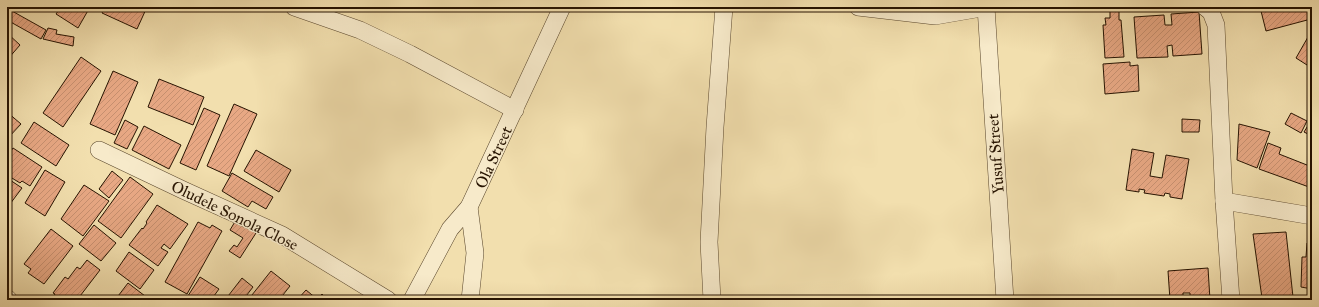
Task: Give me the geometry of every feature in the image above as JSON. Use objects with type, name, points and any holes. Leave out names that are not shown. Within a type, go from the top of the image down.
[{"type":"street","points":[[294,7],[360,30],[410,54],[515,110]]},
{"type":"street","name":"Ola Street","points":[[412,300],[450,229],[469,207],[562,7]]},
{"type":"street","points":[[712,300],[709,242],[715,127],[724,7]]},
{"type":"street","points":[[858,7],[935,16],[986,7]]},
{"type":"street","name":"Yusuf Street","points":[[986,7],[1005,300]]},
{"type":"street","points":[[1205,7],[1212,12],[1216,25],[1224,201],[1231,300]]},
{"type":"street","name":"Oludele Sonola Close","points":[[99,150],[282,235],[388,300]]},
{"type":"street","points":[[1224,201],[1312,216]]},
{"type":"street","points":[[469,207],[475,254],[470,300]]},
{"type":"building","points":[[61,7],[90,7],[78,28],[56,14]]},
{"type":"building","points":[[105,7],[147,7],[137,29],[102,13]]},
{"type":"building","points":[[1260,7],[1312,7],[1312,24],[1311,19],[1266,31]]},
{"type":"building","points":[[1119,10],[1124,57],[1105,58],[1103,25],[1106,25],[1105,18],[1110,18],[1110,11]]},
{"type":"building","points":[[12,11],[46,30],[41,39],[7,20]]},
{"type":"building","points":[[1199,12],[1202,54],[1173,56],[1172,45],[1167,46],[1168,57],[1137,58],[1134,17],[1164,15],[1165,25],[1172,25],[1171,14]]},
{"type":"building","points":[[48,28],[57,30],[56,34],[74,37],[73,46],[43,39]]},
{"type":"building","points":[[7,33],[20,45],[7,60]]},
{"type":"building","points":[[1308,37],[1312,39],[1312,56],[1307,65],[1296,58]]},
{"type":"building","points":[[81,57],[101,71],[63,127],[43,113]]},
{"type":"building","points":[[1130,62],[1130,66],[1138,65],[1139,91],[1105,94],[1103,64]]},
{"type":"building","points":[[113,71],[138,82],[115,135],[90,124]]},
{"type":"building","points":[[159,79],[204,97],[193,125],[148,107]]},
{"type":"building","points":[[234,104],[257,114],[229,176],[207,166]]},
{"type":"building","points":[[204,108],[220,115],[196,170],[180,163]]},
{"type":"building","points":[[7,112],[21,124],[8,138],[7,137]]},
{"type":"building","points":[[1291,113],[1307,121],[1301,133],[1285,124]]},
{"type":"building","points":[[1182,119],[1200,120],[1199,132],[1182,132]]},
{"type":"building","points":[[1312,119],[1312,136],[1304,132]]},
{"type":"building","points":[[125,120],[138,127],[127,149],[114,143]]},
{"type":"building","points":[[34,122],[69,145],[56,166],[21,143]]},
{"type":"building","points":[[1239,124],[1270,132],[1257,168],[1237,160]]},
{"type":"building","points":[[144,126],[181,145],[169,169],[132,150]]},
{"type":"building","points":[[1268,143],[1281,148],[1279,154],[1312,167],[1312,180],[1309,187],[1259,169]]},
{"type":"building","points":[[13,148],[42,167],[30,186],[22,181],[20,183],[7,175],[7,156]]},
{"type":"building","points":[[1132,149],[1154,153],[1150,176],[1162,178],[1166,155],[1189,159],[1182,199],[1170,197],[1170,194],[1165,193],[1164,196],[1144,193],[1145,190],[1139,189],[1139,192],[1126,190]]},
{"type":"building","points":[[256,150],[291,170],[279,192],[244,171]]},
{"type":"building","points":[[45,170],[65,182],[45,216],[25,203]]},
{"type":"building","points":[[112,171],[123,180],[109,198],[99,189]]},
{"type":"building","points":[[232,173],[273,197],[266,209],[252,201],[248,207],[222,191]]},
{"type":"building","points":[[130,177],[153,194],[121,238],[98,221]]},
{"type":"building","points":[[7,178],[22,188],[7,208]]},
{"type":"building","points":[[84,185],[109,201],[83,236],[61,219]]},
{"type":"building","points":[[157,205],[188,224],[170,249],[164,244],[161,248],[168,252],[158,266],[129,245],[142,228],[143,229]]},
{"type":"building","points":[[236,220],[256,233],[240,258],[229,251],[234,245],[237,247],[243,238],[230,230]]},
{"type":"building","points":[[198,222],[210,228],[212,225],[222,231],[187,294],[165,282]]},
{"type":"building","points":[[94,225],[116,243],[101,261],[79,244]]},
{"type":"building","points":[[51,229],[73,246],[44,284],[28,273],[31,269],[24,264]]},
{"type":"building","points":[[1286,232],[1293,297],[1262,298],[1253,234]]},
{"type":"building","points":[[1307,243],[1312,243],[1312,289],[1301,287],[1302,257],[1306,257]]},
{"type":"building","points":[[129,252],[154,270],[140,289],[116,271]]},
{"type":"building","points":[[87,260],[100,270],[77,300],[52,299],[55,294],[53,293],[65,277],[68,279],[77,267],[80,269]]},
{"type":"building","points":[[1208,268],[1210,300],[1190,300],[1190,293],[1183,293],[1183,300],[1170,300],[1168,271]]},
{"type":"building","points":[[271,271],[290,286],[279,300],[248,300]]},
{"type":"building","points":[[200,277],[219,289],[211,300],[187,300],[186,299]]},
{"type":"building","points":[[242,278],[253,287],[243,300],[225,300]]},
{"type":"building","points":[[128,283],[145,296],[142,300],[115,300]]},
{"type":"building","points":[[306,290],[317,299],[322,294],[328,300],[297,300]]}]
